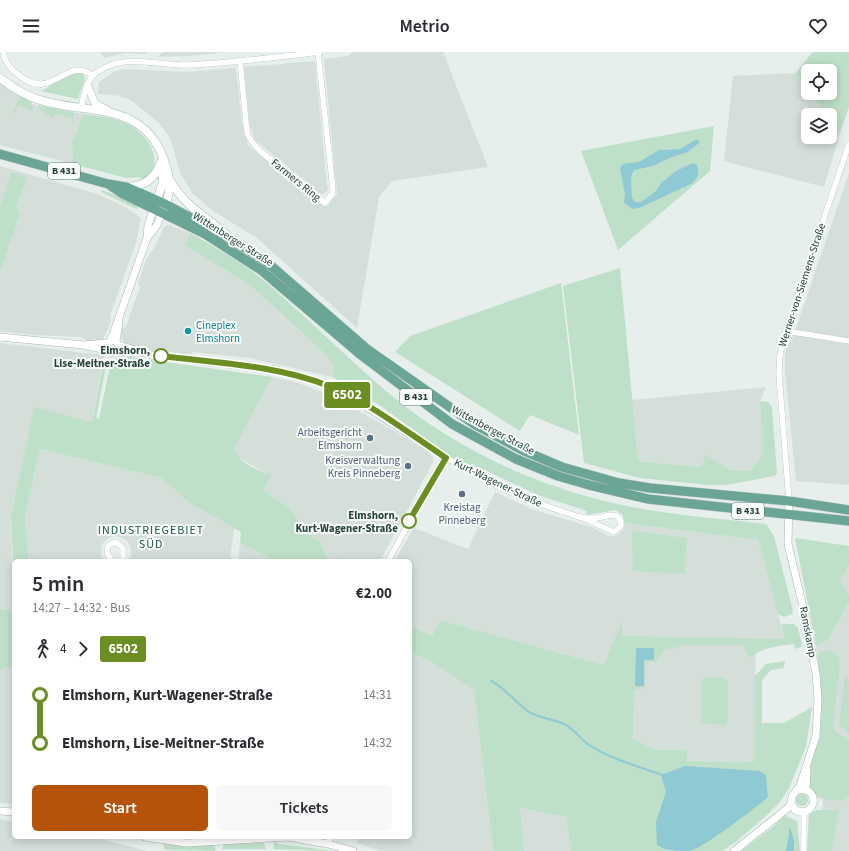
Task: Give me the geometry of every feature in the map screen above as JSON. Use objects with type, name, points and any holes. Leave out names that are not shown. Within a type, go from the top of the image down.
[{"type":"main road","points":[[0,78],[19,92],[35,99],[81,108],[109,111],[134,121],[151,138],[160,150],[170,180],[171,188],[160,206]]},
{"type":"main road","points":[[151,138],[161,161],[163,182],[160,206]]},
{"type":"main road","name":"B 431","points":[[0,154],[108,184],[126,187],[160,206]]},
{"type":"main road","points":[[126,187],[147,183],[158,170],[161,161]]},
{"type":"main road","points":[[170,180],[181,198],[189,206],[236,242]]},
{"type":"main road","name":"B 431","points":[[108,184],[123,194],[160,206]]},
{"type":"main road","name":"Wittenberger Straße","points":[[160,206],[236,242],[270,265],[367,349],[474,424],[522,450],[562,467],[619,483],[701,494],[789,502],[849,510]]},
{"type":"main road","name":"Wittenberger Straße","points":[[160,206],[261,270],[361,355],[452,424],[516,459],[566,478],[642,498],[849,521]]},
{"type":"street","points":[[2,52],[5,62],[29,84],[45,85],[77,69],[85,70],[92,75]]},
{"type":"street","points":[[81,108],[87,85],[92,75],[120,62],[188,65],[319,52]]},
{"type":"street","name":"Farmers Ring","points":[[240,60],[246,123],[252,142],[260,151],[324,203],[332,194],[333,190],[319,52]]},
{"type":"street","points":[[87,85],[95,103],[109,111]]},
{"type":"street","name":"Werner-von-Siemens-Straße","points":[[789,502],[779,374],[780,354],[786,331],[849,144]]},
{"type":"street","points":[[113,345],[120,316],[147,238],[148,225],[160,206]]},
{"type":"street","points":[[786,331],[849,341]]},
{"type":"street","name":"Kurt-Wagener-Straße","points":[[0,337],[83,345],[113,345],[146,354],[277,370],[319,382],[352,398],[446,458],[516,494],[548,507],[583,518],[608,530],[616,531],[621,526],[620,519],[614,515],[583,518]]},
{"type":"street","points":[[389,559],[446,458]]},
{"type":"street","name":"Ramskamp","points":[[734,851],[762,829],[791,803],[792,796],[798,790],[816,736],[818,698],[816,674],[788,544],[789,502]]},
{"type":"street","points":[[111,559],[107,549],[109,545],[116,542],[122,548],[123,559]]},
{"type":"street","name":"Ramskamp","points":[[804,812],[811,808],[814,800],[813,796],[806,790],[807,763]]},
{"type":"street","points":[[798,790],[806,790]]},
{"type":"street","points":[[791,803],[796,810],[804,812],[804,851]]},
{"type":"street","points":[[0,811],[12,812]]},
{"type":"street","points":[[173,839],[219,839]]},
{"type":"street","points":[[314,839],[329,840],[353,851]]},
{"type":"shaded area","points":[[100,52],[147,52],[145,54],[125,53],[105,58]]},
{"type":"shaded area","points":[[163,52],[227,52],[189,56],[157,57]]},
{"type":"shaded area","points":[[353,52],[443,52],[488,167],[392,181],[379,197],[357,328],[258,239],[213,211],[192,193],[180,172],[170,138],[160,124],[132,101],[120,96],[98,94],[99,82],[115,71],[124,69],[184,72],[236,68],[242,123],[248,145],[323,206],[327,206],[337,194],[324,59],[348,56]]},
{"type":"shaded area","points":[[315,61],[328,190],[321,194],[255,140],[250,126],[244,67]]},
{"type":"shaded area","points":[[796,73],[801,80],[801,100],[815,100],[822,108],[801,108],[801,144],[837,144],[824,187],[724,161],[733,76]]},
{"type":"shaded area","points":[[0,83],[23,100],[44,108],[84,114],[72,142],[73,164],[0,145]]},
{"type":"shaded area","points":[[837,129],[840,133],[837,143]]},
{"type":"shaded area","points":[[0,166],[98,194],[125,207],[141,218],[136,243],[110,315],[111,319],[109,326],[104,337],[100,341],[88,341],[81,337],[34,335],[0,331]]},
{"type":"shaded area","points":[[849,173],[849,485],[796,481],[785,372],[785,354],[788,344],[792,340]]},
{"type":"shaded area","points":[[169,225],[190,233],[185,245],[240,279],[259,293],[327,356],[333,365],[332,377],[250,358],[194,352],[187,355],[138,349],[126,345],[122,339],[121,332],[123,328],[126,327],[140,287],[138,283],[146,260],[156,245],[164,226]]},
{"type":"shaded area","points":[[0,343],[104,355],[92,422],[34,408],[11,515],[12,611],[0,609]]},
{"type":"shaded area","points":[[272,377],[298,383],[333,396],[429,452],[433,457],[433,462],[381,559],[327,559],[320,541],[307,533],[288,507],[263,490],[270,476],[237,456],[235,447]]},
{"type":"shaded area","points":[[766,387],[760,401],[763,454],[750,471],[730,470],[706,455],[703,464],[699,467],[638,461],[632,400]]},
{"type":"shaded area","points":[[40,449],[162,478],[188,502],[234,528],[230,559],[130,559],[131,550],[129,543],[123,538],[116,536],[108,538],[102,544],[101,556],[103,559],[29,559],[25,516]]},
{"type":"shaded area","points":[[495,492],[534,510],[592,527],[608,536],[616,536],[623,530],[624,523],[758,540],[785,639],[756,639],[754,762],[686,761],[621,749],[622,621],[604,665],[440,620],[432,636],[412,626],[412,559],[395,559],[414,528],[468,549]]},
{"type":"shaded area","points":[[240,543],[272,559],[238,559]]},
{"type":"shaded area","points":[[849,566],[849,595],[840,581]]},
{"type":"shaded area","points":[[849,602],[849,851],[807,851],[809,815],[812,812],[822,810],[823,800],[818,798],[810,788],[813,758],[819,738],[821,722],[821,698],[816,645],[827,641]]},
{"type":"shaded area","points":[[412,653],[432,662],[474,690],[493,851],[380,851],[357,843],[358,839],[412,839]]},
{"type":"shaded area","points":[[12,665],[12,804],[0,803],[0,670]]},
{"type":"shaded area","points":[[519,808],[566,817],[571,851],[524,851]]},
{"type":"shaded area","points":[[0,819],[12,822],[12,839],[101,839],[147,851],[0,851]]},
{"type":"green space","points":[[814,52],[849,52],[849,107],[840,133],[837,129],[837,108],[822,108],[815,100],[837,100],[837,64],[803,64]]},
{"type":"green space","points":[[801,67],[801,80],[796,73]]},
{"type":"green space","points":[[70,73],[82,73],[85,77],[78,99],[40,91],[44,90]]},
{"type":"green space","points":[[0,81],[32,102],[31,105],[34,112],[20,105],[15,113],[13,112],[19,99],[18,96],[0,83]]},
{"type":"green space","points":[[38,105],[73,112],[74,116],[72,125],[72,118],[55,114],[53,118],[40,110]]},
{"type":"green space","points":[[84,114],[121,121],[130,125],[145,138],[151,146],[154,155],[154,164],[151,173],[144,181],[140,177],[126,178],[73,164],[72,142]]},
{"type":"green space","points":[[714,126],[710,171],[618,250],[581,151]]},
{"type":"green space","points":[[11,172],[27,177],[16,207],[20,213],[0,272],[0,208]]},
{"type":"green space","points":[[102,190],[140,205],[136,209],[101,192]]},
{"type":"green space","points":[[190,233],[210,244],[259,277],[376,382],[413,412],[435,428],[482,455],[506,467],[556,487],[605,501],[674,514],[766,524],[774,536],[793,611],[792,614],[784,617],[778,614],[758,540],[624,523],[623,515],[616,510],[586,515],[587,511],[538,495],[478,467],[475,471],[447,454],[381,406],[332,377],[333,365],[327,356],[259,293],[240,279],[185,245]]},
{"type":"green space","points":[[620,268],[638,461],[699,467],[703,464],[705,454],[730,470],[750,471],[763,454],[760,401],[768,402],[772,407],[777,474],[774,476],[726,485],[708,485],[640,478],[584,463],[563,286]]},
{"type":"green space","points":[[561,283],[579,435],[530,415],[520,431],[395,352],[410,336]]},
{"type":"green space","points":[[122,356],[272,377],[235,447],[236,452],[248,465],[271,476],[263,490],[288,507],[307,533],[320,541],[327,559],[272,559],[240,543],[241,532],[188,502],[162,478],[40,449],[25,516],[29,559],[13,559],[11,515],[34,407],[92,422],[104,360],[107,361],[96,418],[99,419],[111,361]]},
{"type":"green space","points":[[635,531],[687,538],[685,574],[633,571],[632,534]]},
{"type":"green space","points":[[795,538],[849,546],[849,566],[840,581],[849,595],[849,602],[827,641],[816,645]]},
{"type":"green space","points":[[0,609],[12,611],[12,665],[0,670]]},
{"type":"green space","points":[[440,620],[604,665],[622,620],[622,636],[785,639],[781,624],[794,624],[798,628],[802,644],[801,647],[795,649],[794,644],[776,646],[760,651],[749,658],[743,645],[687,645],[664,650],[656,662],[646,662],[645,687],[634,690],[633,739],[655,750],[687,750],[686,761],[754,762],[755,676],[766,664],[785,661],[784,668],[771,670],[762,680],[762,723],[784,723],[812,707],[806,747],[789,788],[779,803],[736,842],[722,851],[571,851],[566,817],[520,808],[524,851],[493,851],[474,690],[432,662],[412,653],[412,626],[432,636]]},
{"type":"green space","points":[[822,651],[832,651],[839,657],[840,664],[833,727],[835,731],[849,741],[849,795],[845,800],[830,800],[817,796],[811,789],[808,777],[819,738],[821,696],[818,655]]},
{"type":"green space","points":[[845,676],[849,679],[849,734],[839,724]]},
{"type":"green space","points":[[707,677],[723,677],[728,682],[728,721],[725,725],[701,723],[701,683],[702,680]]},
{"type":"green space","points":[[800,794],[804,794],[808,800],[804,806],[800,806],[796,802],[796,798]]},
{"type":"green space","points":[[816,810],[839,810],[832,851],[807,851],[809,815]]},
{"type":"green space","points":[[784,815],[797,821],[800,851],[741,851],[775,825]]},
{"type":"green space","points":[[274,841],[278,844],[336,851],[274,849]]},
{"type":"green space","points":[[264,843],[266,849],[222,849],[224,844]]},
{"type":"green space","points":[[163,844],[187,846],[214,844],[216,849],[215,851],[165,850]]},
{"type":"water","points":[[695,140],[699,140],[699,143],[688,152],[672,157],[653,166],[634,170],[631,179],[632,198],[635,202],[641,202],[656,191],[661,183],[676,171],[693,163],[697,165],[698,173],[697,178],[691,184],[639,208],[633,209],[624,203],[625,194],[620,168],[623,164],[639,162],[659,150],[680,149]]},
{"type":"water","points":[[636,648],[654,648],[654,660],[644,660],[644,686],[635,686]]},
{"type":"water","points":[[685,766],[759,771],[766,775],[768,797],[729,827],[696,849],[689,851],[668,850],[657,845],[656,822],[666,792],[661,775]]},
{"type":"water","points":[[790,827],[794,840],[794,851],[786,851]]},
{"type":"waterway","points":[[491,681],[531,713],[566,725],[586,743],[597,750],[624,762],[662,775]]},
{"type":"bus line","name":"6502","points":[[161,356],[277,370],[319,382],[352,398],[433,449],[446,458],[409,521]]},
{"type":"place","name":"Cineplex Elmshorn","points":[[188,331]]},
{"type":"place","name":"Elmshorn, Lise-Meitner-Straße","points":[[161,356]]},
{"type":"place","name":"Arbeitsgericht Elmshorn","points":[[370,438]]},
{"type":"place","name":"Kreisverwaltung Kreis Pinneberg","points":[[408,466]]},
{"type":"place","name":"Kreistag Pinneberg","points":[[462,494]]},
{"type":"place","name":"Elmshorn, Kurt-Wagener-Straße","points":[[409,521]]},
{"type":"district","name":"INDUSTRIEGEBIET SÜD","points":[[151,537]]}]
